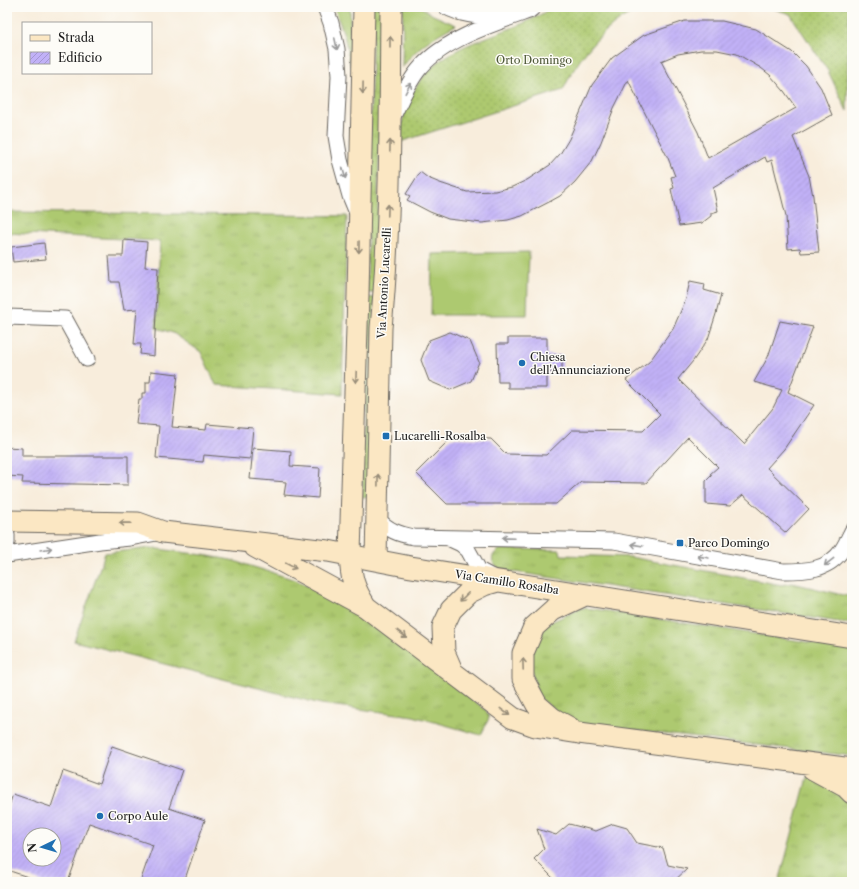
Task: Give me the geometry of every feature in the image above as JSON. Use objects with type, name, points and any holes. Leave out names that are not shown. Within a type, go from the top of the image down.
[{"type":"street","points":[[325,7],[337,49],[339,76],[336,136],[340,160],[350,196],[360,219]]},
{"type":"street","points":[[364,7],[360,219],[350,554],[351,571],[356,592],[366,607]]},
{"type":"street","name":"Via Antonio Lucarelli","points":[[376,559],[381,328],[385,281],[389,168],[391,7]]},
{"type":"street","points":[[446,7],[456,12],[468,15],[509,18]]},
{"type":"street","points":[[390,123],[420,67],[435,53],[455,41],[529,11],[534,7]]},
{"type":"street","points":[[7,317],[65,319],[87,359]]},
{"type":"street","points":[[352,506],[377,512],[388,529],[414,537],[614,541],[783,571],[808,570],[826,565],[841,552],[852,531]]},
{"type":"street","name":"Via Camillo Rosalba","points":[[7,521],[138,523],[163,532],[350,554],[411,567],[852,637]]},
{"type":"street","points":[[7,555],[163,532]]},
{"type":"street","points":[[7,534],[7,543]]},
{"type":"street","points":[[444,537],[461,544],[468,550],[479,570],[499,581]]},
{"type":"street","points":[[244,541],[366,607],[513,718],[535,726],[579,733],[803,764],[852,769]]},
{"type":"street","points":[[453,673],[444,652],[443,627],[451,610],[468,593],[484,585],[499,581]]},
{"type":"street","points":[[579,733],[552,718],[537,705],[523,679],[523,653],[534,627],[553,610],[585,595]]},
{"type":"street","points":[[803,764],[846,787],[852,793]]},
{"type":"green space","points":[[334,7],[350,7],[351,68],[344,35]]},
{"type":"green space","points":[[373,7],[382,7],[376,293],[367,293]]},
{"type":"green space","points":[[403,7],[421,7],[433,15],[456,25],[426,43],[413,54],[402,68]]},
{"type":"green space","name":"Orto Domingo","points":[[552,7],[646,7],[624,17],[614,24],[588,49],[574,69],[563,90],[400,142],[405,109],[419,82],[436,64],[445,57],[467,45],[535,18]]},
{"type":"green space","points":[[768,7],[849,7],[847,111],[828,71],[790,14]]},
{"type":"green space","points":[[7,212],[347,216],[342,394],[216,385],[201,352],[173,333],[156,328],[160,241],[7,233]]},
{"type":"green space","points":[[529,252],[527,315],[431,315],[432,254]]},
{"type":"green space","points":[[366,297],[375,298],[368,498],[362,497]]},
{"type":"green space","points":[[151,548],[231,560],[296,580],[345,606],[380,630],[486,710],[489,718],[481,735],[413,716],[321,704],[74,641],[105,553]]},
{"type":"green space","points":[[501,549],[560,550],[561,555],[630,557],[782,585],[792,583],[852,597],[852,624],[502,570],[493,563],[492,560],[494,554]]},
{"type":"green space","points":[[581,608],[852,649],[852,756],[588,725],[570,721],[538,697],[529,660],[545,625]]},
{"type":"green space","points":[[807,778],[820,781],[852,804],[852,882],[779,882]]},
{"type":"building","points":[[685,21],[722,21],[756,29],[792,52],[806,66],[821,88],[832,115],[793,137],[809,176],[813,196],[819,252],[801,253],[800,248],[788,249],[786,216],[772,160],[767,162],[765,157],[713,188],[718,211],[711,213],[711,216],[702,223],[679,226],[671,189],[674,188],[671,177],[675,176],[668,158],[628,80],[614,108],[592,161],[575,182],[560,196],[551,201],[522,216],[508,220],[482,223],[448,219],[430,212],[407,200],[410,196],[406,194],[420,172],[428,178],[467,192],[495,191],[512,187],[527,180],[550,165],[560,154],[569,139],[592,85],[612,58],[644,35]],"holes":[[[701,50],[717,50],[737,54],[761,68],[770,75],[796,108],[708,158],[698,132],[661,61],[678,54]]]},
{"type":"building","points":[[124,240],[147,242],[145,267],[158,268],[154,356],[140,354],[141,344],[134,344],[137,309],[124,310],[119,282],[111,282],[109,256],[123,256]]},
{"type":"building","points":[[44,243],[46,259],[13,262],[11,247]]},
{"type":"building","points":[[690,281],[705,284],[704,290],[721,295],[708,339],[678,379],[744,444],[773,408],[782,390],[754,382],[768,357],[780,321],[813,327],[788,392],[814,405],[784,449],[767,468],[809,509],[786,533],[743,495],[730,506],[706,504],[706,481],[712,475],[710,474],[718,467],[688,437],[646,483],[581,482],[556,504],[447,504],[416,473],[451,438],[491,439],[506,454],[546,455],[572,430],[643,431],[660,414],[626,380],[649,362],[673,329],[686,299]]},
{"type":"building","points":[[450,332],[470,341],[479,362],[471,381],[450,390],[429,381],[421,360],[429,340]]},
{"type":"building","name":"Chiesa dell'Annunciazione","points":[[508,338],[547,338],[547,355],[562,355],[562,372],[547,372],[547,388],[508,388],[508,382],[498,382],[497,344],[508,344]]},
{"type":"building","points":[[151,371],[178,374],[172,427],[206,430],[207,424],[253,428],[250,459],[204,455],[203,462],[156,458],[159,426],[136,424],[139,399],[142,399],[142,393],[146,393],[146,382],[150,382]]},
{"type":"building","points":[[7,447],[22,448],[22,456],[128,456],[128,485],[22,483],[23,477],[7,476]]},
{"type":"building","points":[[253,448],[291,451],[290,466],[320,468],[318,498],[284,495],[286,482],[250,479]]},
{"type":"building","name":"Corpo Aule","points":[[112,746],[182,770],[169,808],[205,820],[184,882],[140,882],[153,845],[89,823],[68,882],[43,882],[7,870],[7,812],[13,794],[51,807],[63,771],[99,784]]},
{"type":"building","points":[[569,824],[596,831],[613,824],[627,828],[637,843],[663,848],[668,865],[687,869],[673,882],[557,882],[534,859],[544,849],[537,829],[556,835]]},
{"type":"place","name":"Chiesa dell'Annunciazione","points":[[522,363]]},
{"type":"place","name":"Lucarelli-Rosalba","points":[[386,436]]},
{"type":"place","name":"Parco Domingo","points":[[680,543]]},
{"type":"place","name":"Corpo Aule","points":[[100,816]]}]
